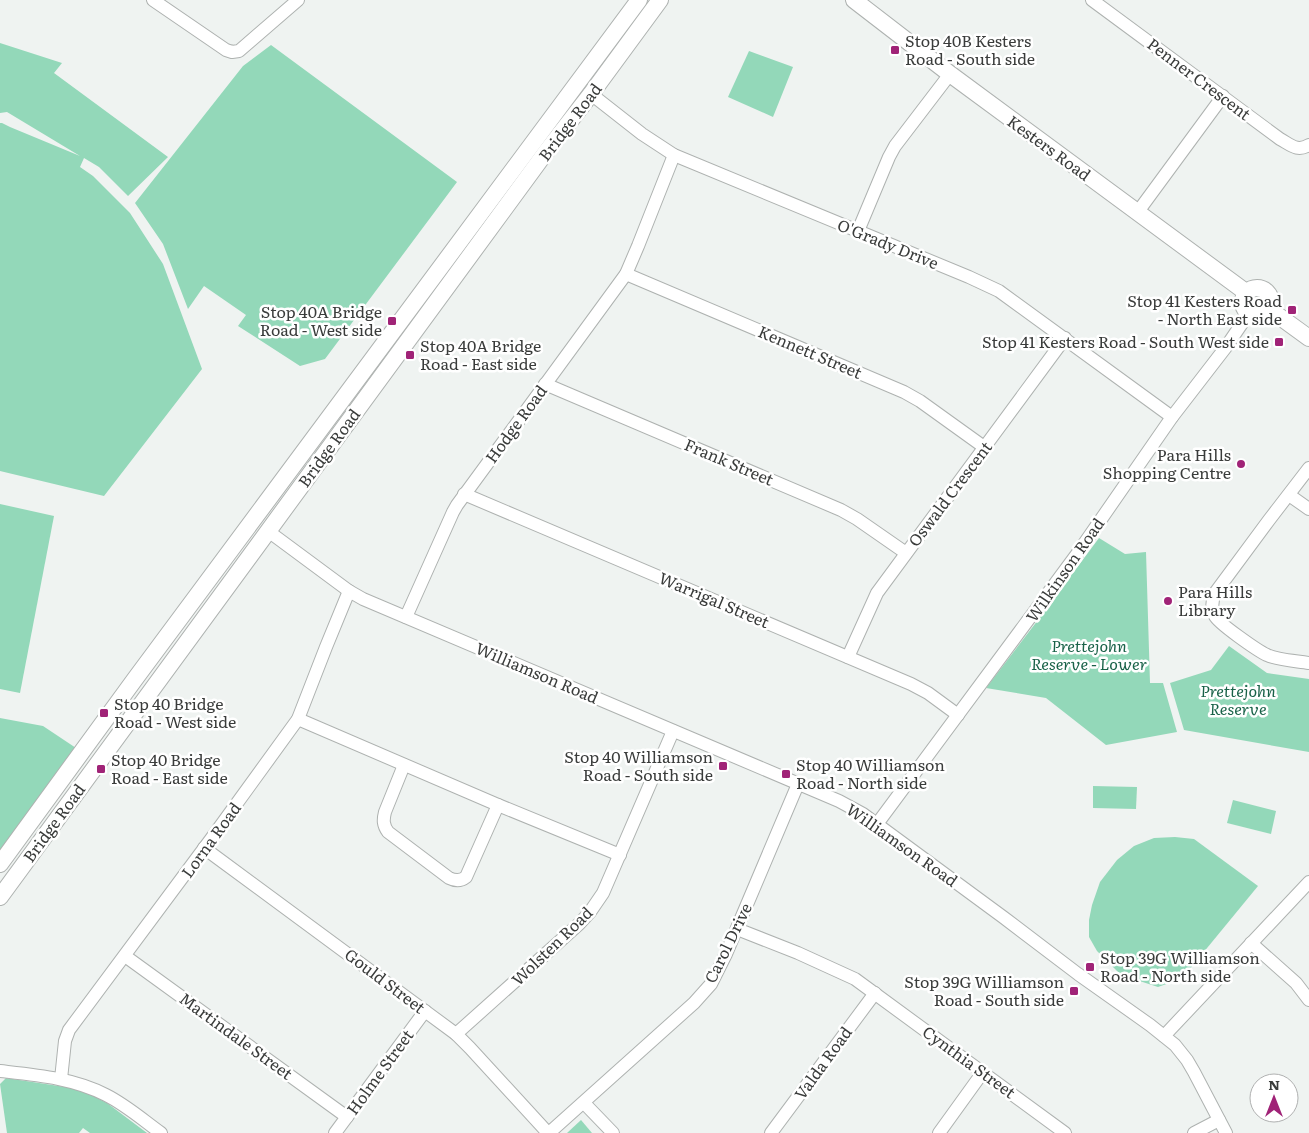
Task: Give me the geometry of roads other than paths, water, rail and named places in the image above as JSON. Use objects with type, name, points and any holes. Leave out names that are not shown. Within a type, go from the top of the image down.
[{"type":"main road","name":"Bridge Road","points":[[0,864],[639,0]]},
{"type":"main road","name":"Bridge Road","points":[[0,897],[546,152],[660,0]]},
{"type":"main road","name":"Kesters Road","points":[[854,0],[950,74],[1247,294]]},
{"type":"main road","points":[[576,84],[591,94]]},
{"type":"main road","points":[[1255,289],[1265,291],[1270,299],[1269,309],[1260,315],[1249,313],[1244,302],[1247,294],[1255,289]]},
{"type":"main road","points":[[1269,309],[1309,338]]},
{"type":"main road","points":[[353,387],[367,396]]},
{"type":"main road","points":[[253,520],[268,531]]},
{"type":"main road","points":[[159,647],[174,658]]},
{"type":"street","points":[[153,0],[226,50],[232,52],[239,51],[298,0]]},
{"type":"street","name":"Penner Crescent","points":[[1092,0],[1290,145],[1301,148],[1309,145]]},
{"type":"street","points":[[858,231],[895,146],[950,74]]},
{"type":"street","name":"O'Grady Drive","points":[[591,94],[642,134],[674,155],[989,286],[1065,338],[1172,417]]},
{"type":"street","points":[[1137,213],[1224,96]]},
{"type":"street","name":"Hodge Road","points":[[406,617],[452,512],[626,274],[674,155]]},
{"type":"street","name":"Kennett Street","points":[[626,274],[904,392],[920,401],[984,447]]},
{"type":"street","name":"Wilkinson Road","points":[[877,824],[1077,554],[1172,417],[1249,313]]},
{"type":"street","name":"Oswald Crescent","points":[[848,657],[877,593],[1065,338]]},
{"type":"street","name":"Frank Street","points":[[545,384],[841,510],[857,518],[906,553]]},
{"type":"street","points":[[1309,468],[1216,593],[1212,608],[1215,617],[1228,629],[1264,653],[1309,663]]},
{"type":"street","name":"Warrigal Street","points":[[464,494],[920,688],[958,715]]},
{"type":"street","points":[[1289,495],[1309,508]]},
{"type":"street","name":"Williamson Road","points":[[268,531],[349,591],[363,599],[839,801],[862,814],[1175,1045],[1188,1060],[1226,1133]]},
{"type":"street","name":"Lorna Road","points":[[60,1079],[65,1041],[69,1030],[298,720],[349,591]]},
{"type":"street","points":[[298,720],[620,856]]},
{"type":"street","name":"Wolsten Road","points":[[456,1034],[585,918],[603,893],[673,731]]},
{"type":"street","points":[[404,765],[384,812],[384,826],[388,832],[453,880],[461,880],[466,877],[498,805]]},
{"type":"street","name":"Carol Drive","points":[[548,1133],[584,1103],[702,995],[717,973],[798,784]]},
{"type":"street","name":"Gould Street","points":[[204,848],[466,1042],[548,1133]]},
{"type":"street","points":[[1164,1036],[1309,882]]},
{"type":"street","name":"Cynthia Street","points":[[737,929],[844,973],[875,993],[1065,1133]]},
{"type":"street","points":[[1251,943],[1296,983],[1309,1000]]},
{"type":"street","name":"Martindale Street","points":[[125,956],[347,1117]]},
{"type":"street","name":"Valda Road","points":[[771,1133],[875,993]]},
{"type":"street","name":"Holme Street","points":[[335,1133],[425,1011]]},
{"type":"street","points":[[0,1071],[60,1079],[107,1095],[161,1133]]},
{"type":"street","points":[[939,1133],[983,1072]]},
{"type":"street","points":[[584,1103],[613,1133]]},
{"type":"street","points":[[1194,1133],[1219,1120]]},
{"type":"place","name":"Stop 40B Kesters Road - South side","points":[[895,50]]},
{"type":"place","name":"Stop 41 Kesters Road - North East side","points":[[1292,310]]},
{"type":"place","name":"Stop 40A Bridge Road - West side","points":[[392,321]]},
{"type":"place","name":"Stop 41 Kesters Road - South West side","points":[[1279,342]]},
{"type":"place","name":"Stop 40A Bridge Road - East side","points":[[410,355]]},
{"type":"place","name":"Para Hills Shopping Centre","points":[[1241,464]]},
{"type":"place","name":"Para Hills Library","points":[[1168,601]]},
{"type":"place","name":"Stop 40 Bridge Road - West side","points":[[104,713]]},
{"type":"place","name":"Stop 40 Williamson Road - South side","points":[[723,766]]},
{"type":"place","name":"Stop 40 Bridge Road - East side","points":[[101,769]]},
{"type":"place","name":"Stop 40 Williamson Road - North side","points":[[786,774]]},
{"type":"place","name":"Stop 39G Williamson Road - North side","points":[[1090,967]]},
{"type":"place","name":"Stop 39G Williamson Road - South side","points":[[1074,991]]},
{"type":"park label","name":"Prettejohn Reserve - Lower","points":[[1089,655]]},
{"type":"park label","name":"Prettejohn Reserve","points":[[1238,700]]}]
